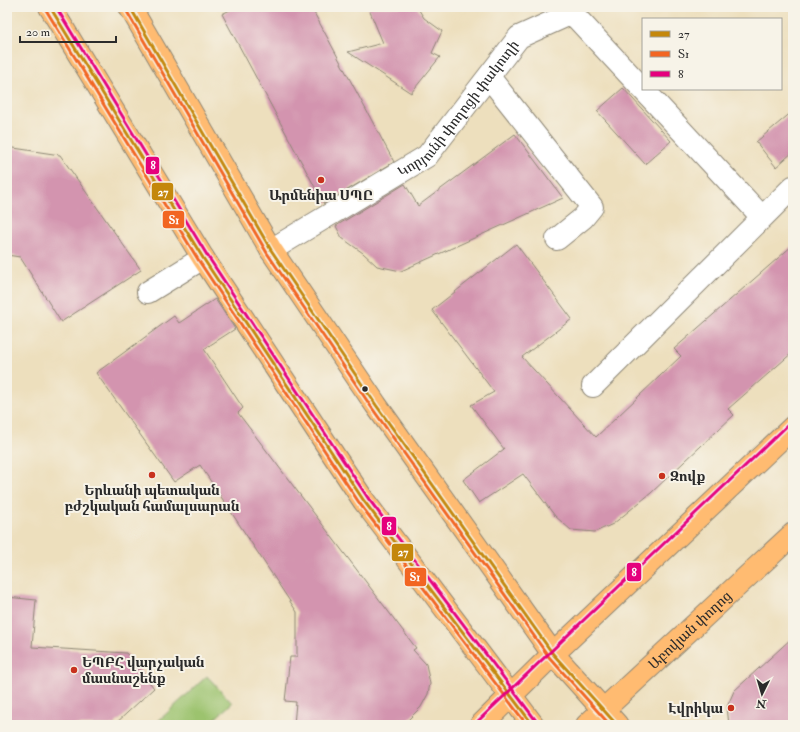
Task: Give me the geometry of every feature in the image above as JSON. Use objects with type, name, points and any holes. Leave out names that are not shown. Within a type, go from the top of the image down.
[{"type":"main road","points":[[50,7],[203,258],[364,501],[533,725]]},
{"type":"main road","points":[[130,7],[271,250],[376,405],[553,654],[610,718]]},
{"type":"main road","points":[[481,725],[553,654],[793,427]]},
{"type":"main road","name":"Աբովյան փողոց","points":[[587,725],[610,718],[793,534]]},
{"type":"street","name":"Կորյունի փողոցի փակուղի","points":[[271,250],[428,156],[519,37],[572,13],[642,88]]},
{"type":"street","points":[[489,77],[592,208],[583,218],[557,239]]},
{"type":"street","name":"Կորյունի փողոցի փակուղի","points":[[644,90],[762,217]]},
{"type":"street","points":[[593,386],[793,187]]},
{"type":"street","points":[[148,292],[203,258]]},
{"type":"green space","points":[[207,676],[232,703],[208,725],[154,725]]},
{"type":"building","points":[[236,7],[311,7],[394,162],[324,204],[222,14]]},
{"type":"building","points":[[368,7],[417,7],[424,18],[442,31],[432,53],[440,57],[411,93],[348,52],[383,43]]},
{"type":"building","points":[[623,88],[671,141],[645,164],[597,111]]},
{"type":"building","points":[[793,111],[793,152],[776,167],[756,142]]},
{"type":"building","points":[[515,134],[563,198],[401,271],[377,266],[363,253],[342,238],[336,226],[405,184],[418,206]]},
{"type":"building","points":[[7,147],[60,155],[141,270],[61,322],[20,257],[7,255]]},
{"type":"building","points":[[516,244],[572,319],[522,357],[596,437],[681,356],[674,349],[793,245],[793,352],[728,409],[734,415],[651,493],[613,524],[595,532],[571,530],[555,516],[523,474],[479,503],[463,480],[504,449],[471,405],[494,392],[432,310]]},
{"type":"building","points":[[215,299],[235,329],[204,349],[243,408],[238,413],[416,648],[413,650],[426,664],[430,684],[428,694],[421,707],[403,725],[294,725],[296,702],[285,701],[290,657],[297,657],[297,612],[200,465],[174,482],[96,373],[174,316],[179,323]]},
{"type":"building","name":"ԵՊԲՀ վարչական մասնաշենք","points":[[7,597],[36,600],[32,647],[126,653],[154,688],[114,725],[7,725]]},
{"type":"building","points":[[793,637],[793,725],[729,725],[727,707],[734,691]]},
{"type":"transit line","name":"27","points":[[50,7],[203,258],[364,501],[533,725]]},
{"type":"transit line","name":"8","points":[[56,7],[207,255],[368,498],[537,722]]},
{"type":"transit line","name":"27","points":[[130,7],[271,250],[376,405],[553,654],[617,725]]},
{"type":"transit line","name":"Տ1","points":[[46,10],[199,261],[360,504],[527,725]]},
{"type":"transit line","name":"Տ1","points":[[126,10],[267,253],[372,408],[549,657],[610,725]]},
{"type":"transit line","name":"8","points":[[478,721],[790,423]]},
{"type":"place","name":"Արմենիա ՍՊԸ","points":[[321,180]]},
{"type":"place","name":"Երևանի պետական բժշկական համալսարան","points":[[152,475]]},
{"type":"place","name":"Զովք","points":[[662,476]]},
{"type":"place","name":"ԵՊԲՀ վարչական մասնաշենք","points":[[74,670]]},
{"type":"place","name":"Էվրիկա","points":[[731,708]]}]
